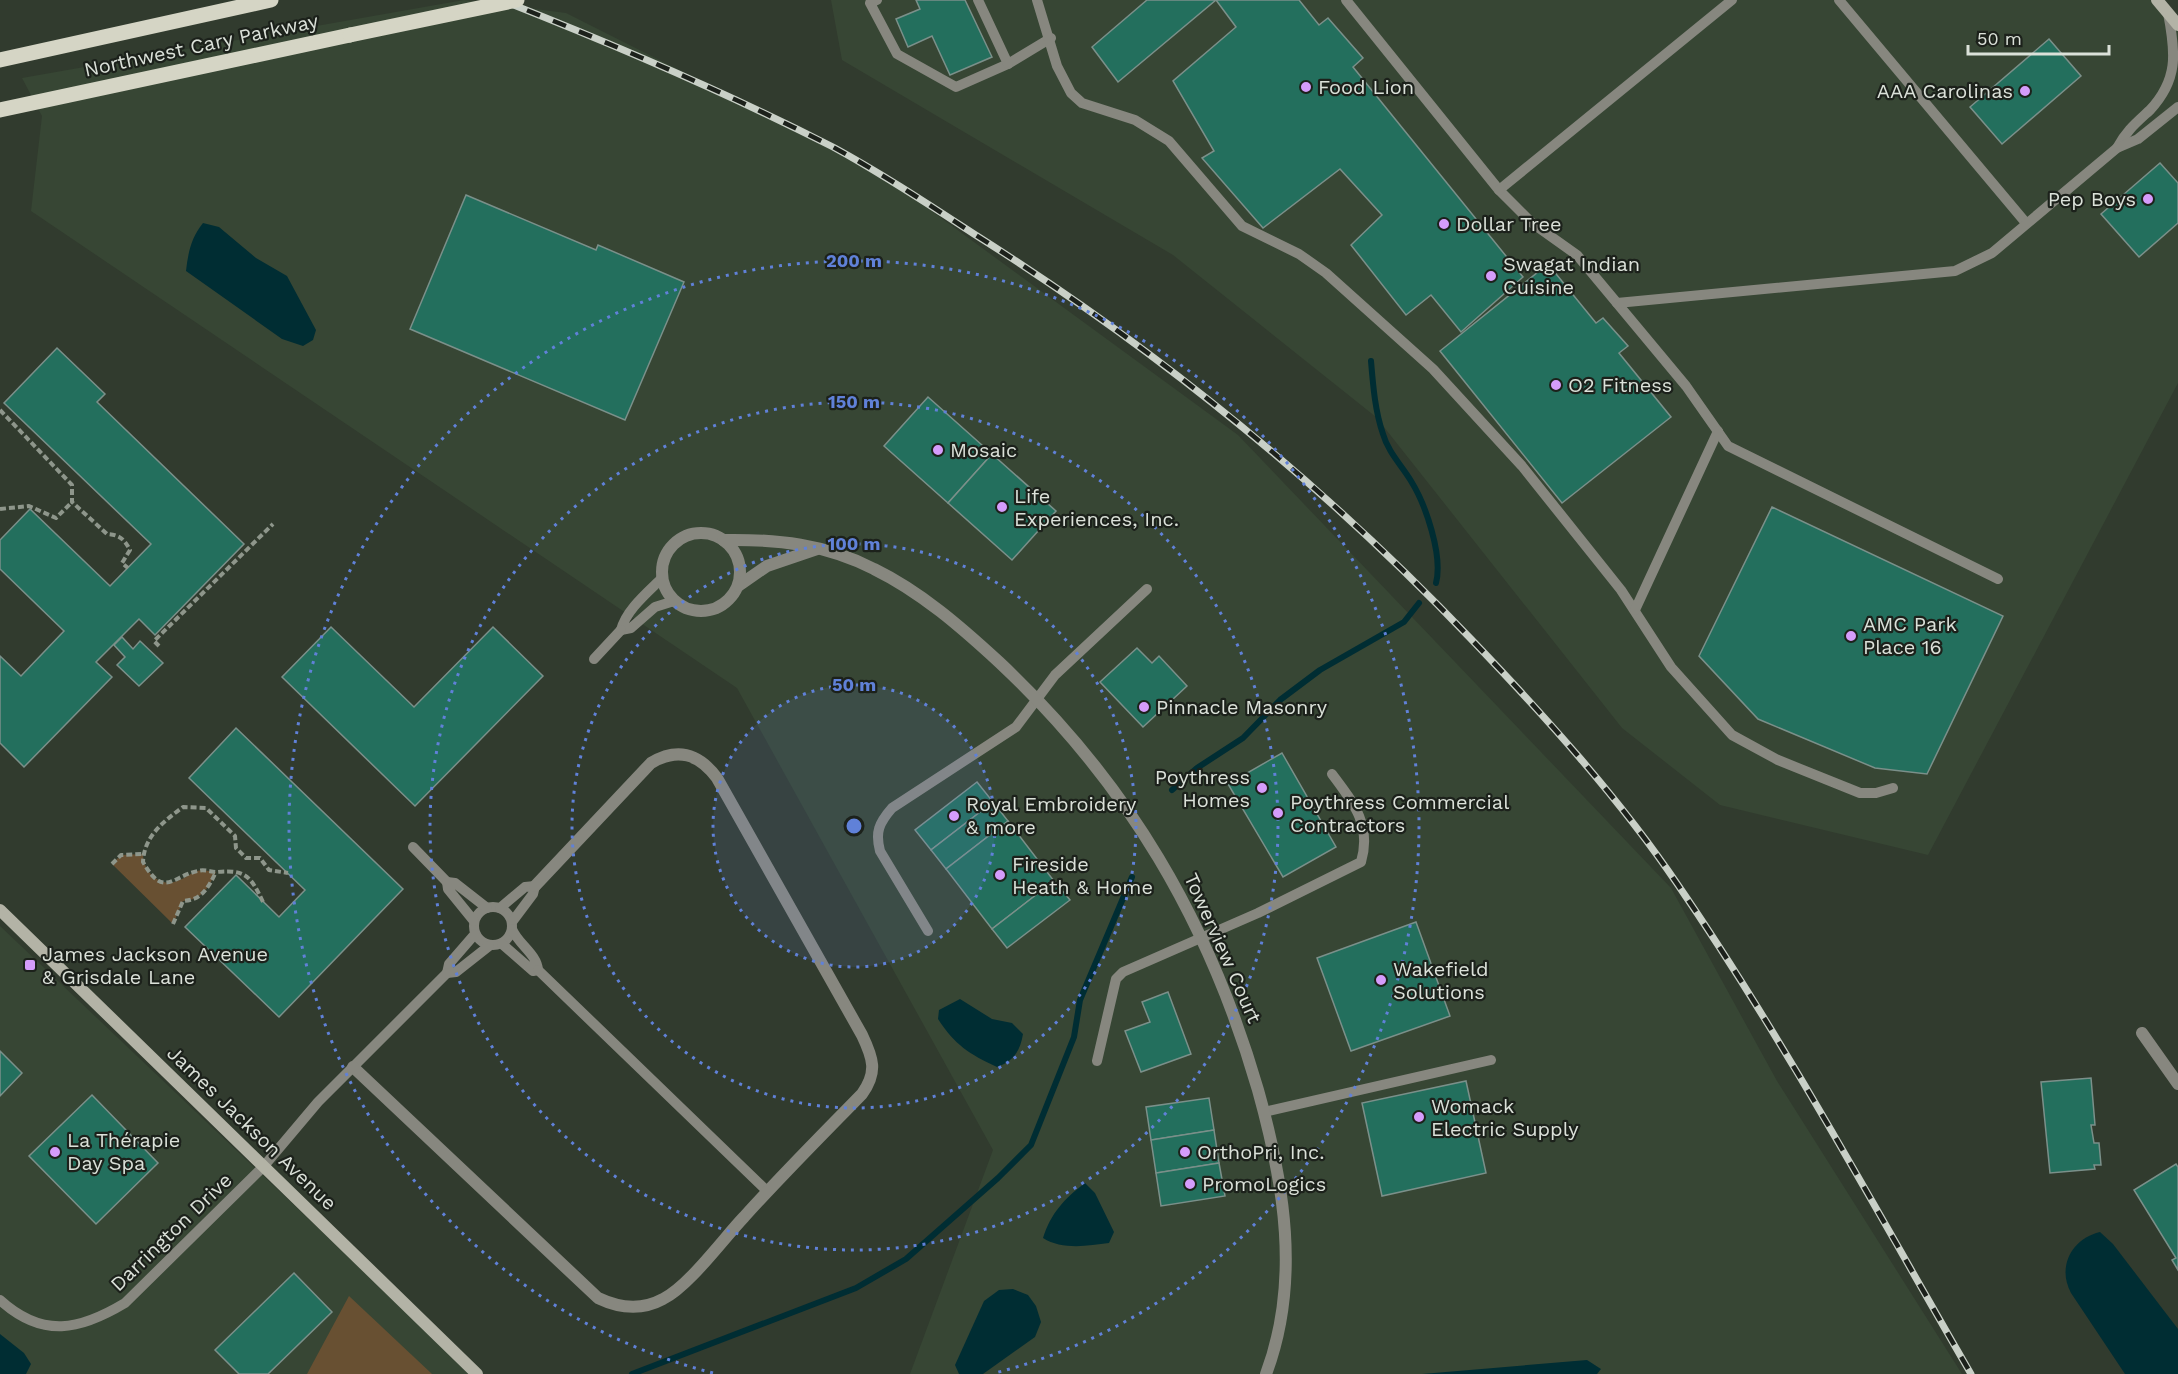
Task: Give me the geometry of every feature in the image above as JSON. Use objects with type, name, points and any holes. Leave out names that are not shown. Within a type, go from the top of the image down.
[{"type":"main road","name":"Northwest Cary Parkway","points":[[0,110],[517,0]]},
{"type":"main road","name":"Northwest Cary Parkway","points":[[0,60],[265,2]]},
{"type":"street","points":[[2157,0],[2178,25]]},
{"type":"street","points":[[738,585],[740,573],[738,560],[723,540],[698,533],[686,536],[666,553],[662,565],[662,578],[666,590],[674,601],[685,608],[697,611],[710,610],[722,605],[738,585],[767,566],[818,549]]},
{"type":"street","name":"Towerview Court","points":[[723,540],[775,539],[818,549],[874,568],[907,588],[979,644],[1038,699],[1092,762],[1135,820],[1170,874],[1226,991],[1264,1112],[1277,1168],[1285,1229],[1288,1280],[1280,1334],[1266,1374]]},
{"type":"street","points":[[353,1067],[598,1298],[616,1307],[643,1307],[664,1299],[687,1279],[871,1082],[873,1069],[870,1052],[862,1035],[717,778],[707,764],[693,755],[677,753],[664,755],[651,762],[535,886]]},
{"type":"street","name":"James Jackson Avenue","points":[[0,910],[477,1374]]},
{"type":"street","points":[[2142,1033],[2178,1084]]},
{"type":"lane","points":[[877,0],[870,3],[897,54],[956,87],[1008,64],[1051,38]]},
{"type":"lane","points":[[978,0],[1008,64]]},
{"type":"lane","points":[[1037,0],[1051,38],[1057,66],[1071,93],[1082,103],[1135,120],[1169,141],[1242,226],[1299,254],[1326,273],[1433,369],[1522,466],[1635,610],[1671,667],[1723,726],[1742,742],[1860,793],[1876,793],[1893,788]]},
{"type":"lane","points":[[1346,0],[1499,190],[1532,223],[1576,255],[1686,386],[1728,446],[1998,579]]},
{"type":"lane","points":[[1499,190],[1732,0]]},
{"type":"lane","points":[[1839,0],[2026,223]]},
{"type":"lane","points":[[2117,148],[2127,130],[2167,94],[2175,78],[2175,49],[2168,13]]},
{"type":"lane","points":[[1617,303],[1955,271],[1992,254],[2117,148],[2138,139],[2178,107]]},
{"type":"lane","points":[[1635,610],[1718,430]]},
{"type":"lane","points":[[594,659],[621,630],[623,622],[633,608],[662,578]]},
{"type":"lane","points":[[928,931],[880,851],[876,836],[880,821],[892,808],[1016,727],[1055,675],[1147,589]]},
{"type":"lane","points":[[621,630],[631,628],[656,607],[674,601]]},
{"type":"lane","points":[[1097,1061],[1116,979],[1123,972],[1258,913],[1361,862],[1366,834],[1358,808],[1332,774]]},
{"type":"lane","points":[[412,847],[447,882],[448,889],[474,921]]},
{"type":"lane","points":[[447,882],[455,883],[487,908]]},
{"type":"lane","points":[[500,908],[525,887],[535,886],[533,894],[512,925],[510,935],[502,944],[489,945],[478,940],[475,934],[476,915],[487,908],[500,908],[505,912],[512,925],[516,939],[538,963],[538,970],[767,1191]]},
{"type":"lane","points":[[475,934],[449,964],[447,973],[456,972],[489,945]]},
{"type":"lane","points":[[502,944],[532,971],[538,970]]},
{"type":"lane","name":"Darrington Drive","points":[[0,1300],[34,1322],[57,1328],[78,1326],[98,1319],[126,1303],[264,1166],[318,1102],[447,973]]},
{"type":"lane","points":[[1264,1112],[1491,1060]]},
{"type":"path","points":[[0,410],[72,485],[72,502],[56,518],[29,506],[0,509]]},
{"type":"path","points":[[72,502],[107,534],[117,534],[125,540],[130,550],[122,563],[128,568]]},
{"type":"path","points":[[159,646],[154,641],[273,524]]},
{"type":"path","points":[[263,902],[253,880],[230,869],[216,872],[198,870],[172,882],[159,881],[147,868],[143,854],[147,842],[162,823],[183,807],[206,808],[235,836],[236,848],[246,858],[260,858],[269,870],[288,873]]},
{"type":"path","points":[[112,864],[121,855],[143,854]]},
{"type":"path","points":[[173,924],[183,901],[195,900],[207,889],[216,872]]},
{"type":"shaded area","points":[[464,0],[566,13],[870,166],[1238,435],[1671,888],[1777,1081],[1962,1374],[910,1374],[993,1150],[737,688],[31,211],[42,116],[22,78]]},
{"type":"shaded area","points":[[831,0],[2157,0],[2178,25],[2178,383],[1928,855],[1720,805],[1622,728],[1376,417],[1173,255],[842,60]]},
{"type":"shaded area","points":[[143,854],[148,871],[162,882],[177,881],[197,871],[216,872],[200,896],[183,901],[173,924],[112,864],[121,855]]},
{"type":"shaded area","points":[[0,926],[472,1374],[0,1374]]},
{"type":"shaded area","points":[[349,1296],[432,1374],[307,1374]]},
{"type":"water","points":[[203,223],[219,227],[256,258],[287,276],[316,330],[313,340],[303,346],[282,339],[186,271],[191,246]]},
{"type":"water","points":[[960,999],[992,1019],[1012,1023],[1023,1034],[1018,1051],[1011,1059],[997,1067],[978,1058],[950,1036],[938,1019],[939,1010]]},
{"type":"water","points":[[1085,1183],[1095,1193],[1114,1232],[1109,1243],[1066,1246],[1043,1238],[1059,1207]]},
{"type":"water","points":[[2100,1232],[2113,1244],[2178,1329],[2178,1374],[2125,1374],[2071,1293],[2066,1273],[2069,1255],[2081,1241]]},
{"type":"water","points":[[1013,1289],[1028,1295],[1036,1306],[1041,1322],[1035,1337],[983,1374],[959,1374],[955,1365],[984,1301],[999,1290]]},
{"type":"water","points":[[0,1334],[24,1353],[31,1364],[26,1374],[0,1374]]},
{"type":"water","points":[[1587,1360],[1601,1369],[1597,1374],[1422,1374]]},
{"type":"building","points":[[916,0],[965,0],[992,57],[950,75],[932,36],[908,47],[896,19],[920,9]]},
{"type":"building","points":[[1147,0],[1216,0],[1118,82],[1092,47]]},
{"type":"building","points":[[1216,0],[1299,0],[1319,25],[1328,18],[1363,58],[1353,67],[1523,277],[1461,332],[1431,295],[1406,315],[1351,245],[1382,215],[1340,169],[1263,228],[1202,158],[1214,151],[1173,81],[1236,27]]},
{"type":"building","name":"AAA Carolinas","points":[[2049,39],[2081,76],[2002,144],[1970,107]]},
{"type":"building","name":"Pep Boys","points":[[2160,163],[2178,183],[2178,223],[2139,257],[2101,214]]},
{"type":"building","points":[[466,195],[596,250],[598,245],[684,282],[625,420],[410,329]]},
{"type":"building","name":"O2 Fitness","points":[[1548,264],[1596,323],[1603,318],[1628,346],[1619,353],[1671,417],[1562,503],[1440,351]]},
{"type":"building","points":[[57,348],[105,394],[97,402],[244,544],[155,635],[139,619],[96,662],[112,677],[24,767],[0,743],[0,656],[21,676],[64,631],[0,569],[0,540],[30,509],[110,586],[151,544],[4,403]]},
{"type":"building","name":"Mosaic","points":[[928,397],[992,454],[948,503],[884,446]]},
{"type":"building","name":"Life Experiences, Inc.","points":[[992,454],[1056,511],[1012,560],[948,503]]},
{"type":"building","name":"AMC Park Place 16","points":[[1772,507],[2003,616],[1927,774],[1875,768],[1758,719],[1699,656]]},
{"type":"building","points":[[331,627],[414,707],[493,627],[543,676],[415,806],[282,677]]},
{"type":"building","points":[[122,637],[133,649],[140,641],[163,663],[139,686],[117,665],[125,657],[114,645]]},
{"type":"building","name":"Pinnacle Masonry","points":[[1137,648],[1152,663],[1159,656],[1187,686],[1143,727],[1100,682]]},
{"type":"building","points":[[236,728],[403,889],[279,1017],[185,927],[236,875],[279,917],[305,890],[189,778]]},
{"type":"building","points":[[1282,753],[1336,847],[1283,877],[1228,784]]},
{"type":"building","name":"Royal Embroidery & more","points":[[977,782],[993,802],[931,850],[915,830]]},
{"type":"building","points":[[993,802],[1008,821],[946,869],[931,850]]},
{"type":"building","name":"Fireside Heath & Home","points":[[1008,821],[1054,881],[992,929],[946,869]]},
{"type":"building","points":[[1054,881],[1070,900],[1007,948],[992,929]]},
{"type":"building","name":"Wakefield Solutions","points":[[1416,922],[1450,1016],[1351,1051],[1317,958]]},
{"type":"building","points":[[1168,992],[1191,1054],[1141,1072],[1125,1031],[1150,1022],[1142,1002]]},
{"type":"building","points":[[0,1051],[22,1073],[0,1096]]},
{"type":"building","points":[[2091,1078],[2095,1125],[2091,1125],[2094,1143],[2099,1143],[2101,1165],[2094,1165],[2095,1169],[2050,1173],[2041,1082]]},
{"type":"building","points":[[1466,1081],[1486,1173],[1382,1196],[1362,1103]]},
{"type":"building","points":[[92,1095],[158,1163],[96,1224],[29,1156]]},
{"type":"building","points":[[1209,1098],[1214,1130],[1151,1140],[1146,1107]]},
{"type":"building","name":"OrthoPri, Inc.","points":[[1214,1130],[1219,1163],[1156,1173],[1151,1140]]},
{"type":"building","name":"PromoLogics","points":[[1219,1163],[1225,1196],[1161,1206],[1156,1173]]},
{"type":"building","points":[[2176,1164],[2178,1167],[2178,1270],[2172,1260],[2176,1258],[2134,1190]]},
{"type":"building","points":[[294,1273],[332,1312],[268,1374],[239,1374],[215,1350]]},
{"type":"waterway","points":[[1371,361],[1376,407],[1385,441],[1417,491],[1432,531],[1437,559],[1436,583]]},
{"type":"waterway","points":[[1172,790],[1197,768],[1243,738],[1280,700],[1320,670],[1404,622],[1419,603]]},
{"type":"waterway","points":[[632,1374],[856,1288],[906,1259],[998,1178],[1031,1145],[1074,1037],[1080,1000],[1132,877]]},
{"type":"railway","points":[[501,0],[627,51],[710,88],[833,147],[887,178],[1042,278],[1173,372],[1296,472],[1356,526],[1414,581],[1526,697],[1606,789],[1655,853],[1717,944],[1793,1065],[1971,1374]]},
{"type":"place","name":"Food Lion","points":[[1306,87]]},
{"type":"place","name":"AAA Carolinas","points":[[2025,91]]},
{"type":"place","name":"Pep Boys","points":[[2148,199]]},
{"type":"place","name":"Dollar Tree","points":[[1444,224]]},
{"type":"place","name":"Swagat Indian Cuisine","points":[[1491,276]]},
{"type":"place","name":"O2 Fitness","points":[[1556,385]]},
{"type":"place","name":"Mosaic","points":[[938,450]]},
{"type":"place","name":"Life Experiences, Inc.","points":[[1002,507]]},
{"type":"place","name":"AMC Park Place 16","points":[[1851,636]]},
{"type":"place","name":"Pinnacle Masonry","points":[[1144,707]]},
{"type":"place","name":"Poythress Homes","points":[[1262,788]]},
{"type":"place","name":"Poythress Commercial Contractors","points":[[1278,813]]},
{"type":"place","name":"Royal Embroidery & more","points":[[954,816]]},
{"type":"place","name":"Fireside Heath & Home","points":[[1000,875]]},
{"type":"place","name":"James Jackson Avenue & Grisdale Lane","points":[[30,965]]},
{"type":"place","name":"Wakefield Solutions","points":[[1381,980]]},
{"type":"place","name":"Womack Electric Supply","points":[[1419,1117]]},
{"type":"place","name":"La Thérapie Day Spa","points":[[55,1152]]},
{"type":"place","name":"OrthoPri, Inc.","points":[[1185,1152]]},
{"type":"place","name":"PromoLogics","points":[[1190,1184]]}]
